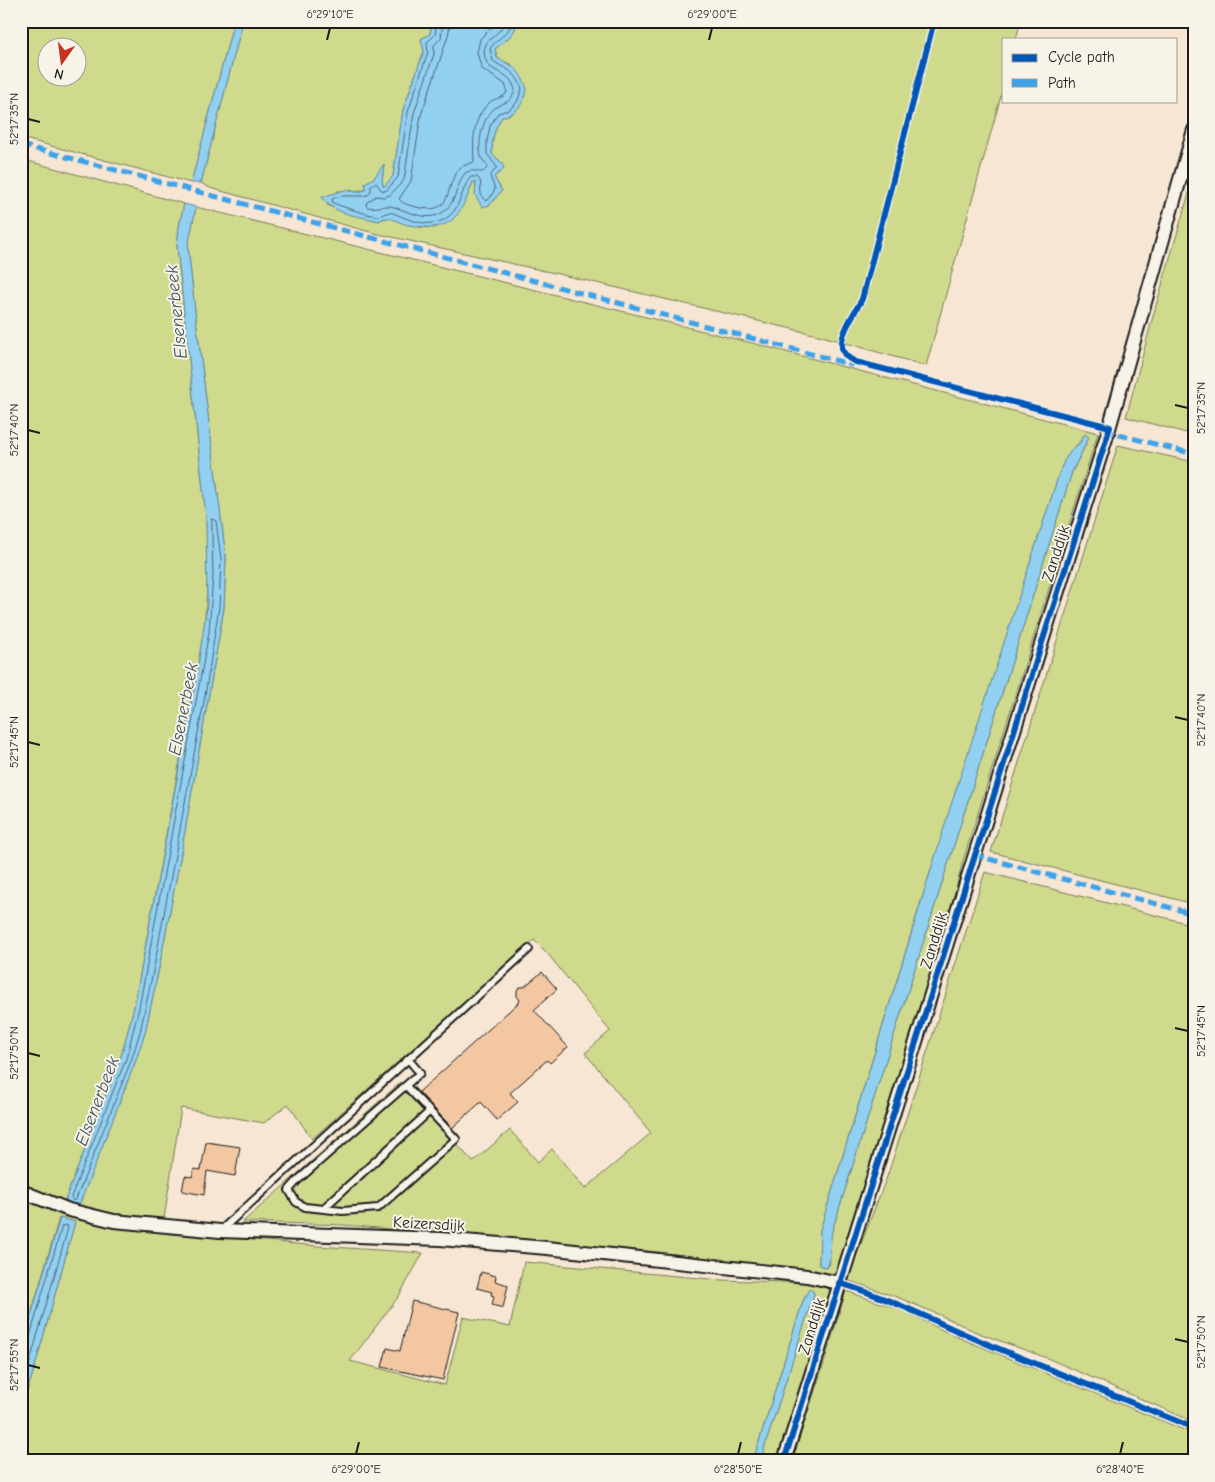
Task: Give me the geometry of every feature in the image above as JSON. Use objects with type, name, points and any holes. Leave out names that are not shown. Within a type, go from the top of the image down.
[{"type":"street","name":"Zanddijk","points":[[784,1461],[1105,442],[1194,130]]},
{"type":"street","name":"Keizersdijk","points":[[21,1191],[69,1210],[114,1221],[220,1231],[440,1239],[548,1248],[807,1276],[839,1283]]},
{"type":"lane","points":[[220,1231],[529,949]]},
{"type":"lane","points":[[406,1086],[456,1138],[378,1208],[343,1211],[304,1208],[296,1202],[289,1190],[298,1180],[406,1086],[420,1074],[408,1059]]},
{"type":"lane","points":[[325,1209],[326,1206],[430,1111]]},
{"type":"green space","points":[[21,21],[234,21],[191,183],[21,138]]},
{"type":"green space","points":[[243,21],[432,21],[430,34],[421,39],[424,51],[403,110],[393,176],[384,187],[382,182],[384,165],[374,178],[365,183],[367,190],[338,191],[327,205],[340,211],[379,221],[390,217],[418,227],[435,228],[466,200],[473,182],[476,182],[476,188],[488,206],[502,191],[494,177],[502,163],[492,154],[492,144],[499,121],[502,117],[511,114],[512,65],[497,58],[495,49],[512,34],[517,21],[1021,21],[1016,38],[1002,38],[1002,92],[926,366],[822,336],[374,233],[210,188],[201,183]]},
{"type":"green space","points":[[21,159],[184,204],[177,246],[206,517],[208,575],[204,631],[134,1007],[121,1057],[64,1203],[21,1185]]},
{"type":"green space","points":[[1194,176],[1194,435],[1126,417]]},
{"type":"green space","points":[[196,207],[748,342],[1098,433],[962,864],[947,925],[846,1249],[834,1275],[659,1252],[343,1225],[243,1222],[401,1082],[473,1162],[510,1130],[538,1162],[552,1149],[585,1189],[651,1133],[585,1053],[610,1031],[547,953],[534,940],[312,1139],[288,1104],[264,1123],[181,1108],[164,1219],[116,1216],[78,1208],[145,1033],[180,859],[224,608],[226,558],[188,246]],"holes":[[[1083,436],[1087,442],[1072,472],[832,1231],[829,1244],[830,1263],[827,1268],[819,1265],[820,1230],[927,882],[1060,471],[1067,456]]]},
{"type":"green space","points":[[1118,445],[1194,462],[1194,904],[991,852]]},
{"type":"green space","points":[[985,872],[1194,925],[1194,1422],[1047,1358],[976,1332],[897,1297],[847,1280],[888,1174]]},
{"type":"green space","points":[[21,1196],[78,1217],[113,1226],[317,1246],[423,1253],[399,1296],[350,1361],[445,1385],[463,1317],[510,1327],[524,1262],[721,1280],[813,1283],[831,1290],[779,1461],[760,1461],[814,1294],[813,1291],[808,1291],[803,1301],[753,1461],[21,1461],[21,1409],[34,1370],[75,1222],[59,1218],[21,1349]]},
{"type":"green space","points":[[846,1291],[904,1311],[950,1334],[1194,1434],[1194,1461],[792,1461]]},
{"type":"water","points":[[234,21],[243,21],[201,183],[191,183]]},
{"type":"water","points":[[432,21],[517,21],[512,34],[495,49],[497,58],[516,69],[527,89],[519,107],[512,113],[502,117],[494,134],[492,154],[502,163],[504,169],[494,177],[502,191],[489,205],[482,207],[475,195],[476,182],[473,182],[466,200],[457,215],[444,225],[435,227],[410,225],[388,218],[379,221],[348,214],[333,208],[322,197],[345,190],[356,192],[366,190],[365,183],[374,178],[384,164],[382,182],[384,187],[393,176],[403,110],[424,51],[421,39],[430,34]]},
{"type":"water","points":[[184,204],[196,207],[188,246],[226,558],[224,608],[180,859],[145,1033],[78,1208],[64,1203],[121,1057],[134,1007],[197,672],[207,606],[206,517],[177,246]]},
{"type":"water","points":[[1085,434],[1089,437],[1072,472],[832,1231],[827,1268],[819,1265],[820,1230],[950,808],[1060,471],[1064,461]]},
{"type":"water","points":[[60,1218],[75,1222],[34,1370],[21,1409],[21,1349]]},
{"type":"water","points":[[809,1289],[814,1294],[760,1461],[753,1461],[803,1301]]},
{"type":"building","points":[[542,972],[557,989],[534,1010],[568,1047],[550,1063],[547,1060],[510,1093],[518,1102],[497,1120],[481,1102],[452,1128],[419,1092],[518,1003],[520,1000],[517,996],[517,990],[520,987],[524,987]]},
{"type":"building","points":[[206,1142],[240,1147],[235,1176],[207,1171],[204,1195],[182,1191],[185,1176],[192,1177],[194,1169],[201,1170]]},
{"type":"building","points":[[481,1272],[496,1276],[495,1281],[508,1285],[503,1308],[492,1305],[494,1296],[491,1295],[492,1292],[477,1288]]},
{"type":"building","points":[[412,1301],[459,1312],[443,1380],[382,1367],[387,1348],[400,1351]]},
{"type":"marked path","points":[[21,145],[853,365]]},
{"type":"marked path","points":[[1104,431],[1194,454]]},
{"type":"marked path","points":[[974,855],[1194,914]]},
{"type":"cycle path","points":[[784,1461],[1110,427],[856,362],[847,357],[843,350],[844,333],[862,299],[934,21]]},
{"type":"cycle path","points":[[839,1283],[900,1305],[997,1348],[1194,1428]]},
{"type":"water label","name":"Elsenerbeek","points":[[176,312]]},
{"type":"water label","name":"Elsenerbeek","points":[[183,709]]},
{"type":"water label","name":"Elsenerbeek","points":[[97,1101]]}]
